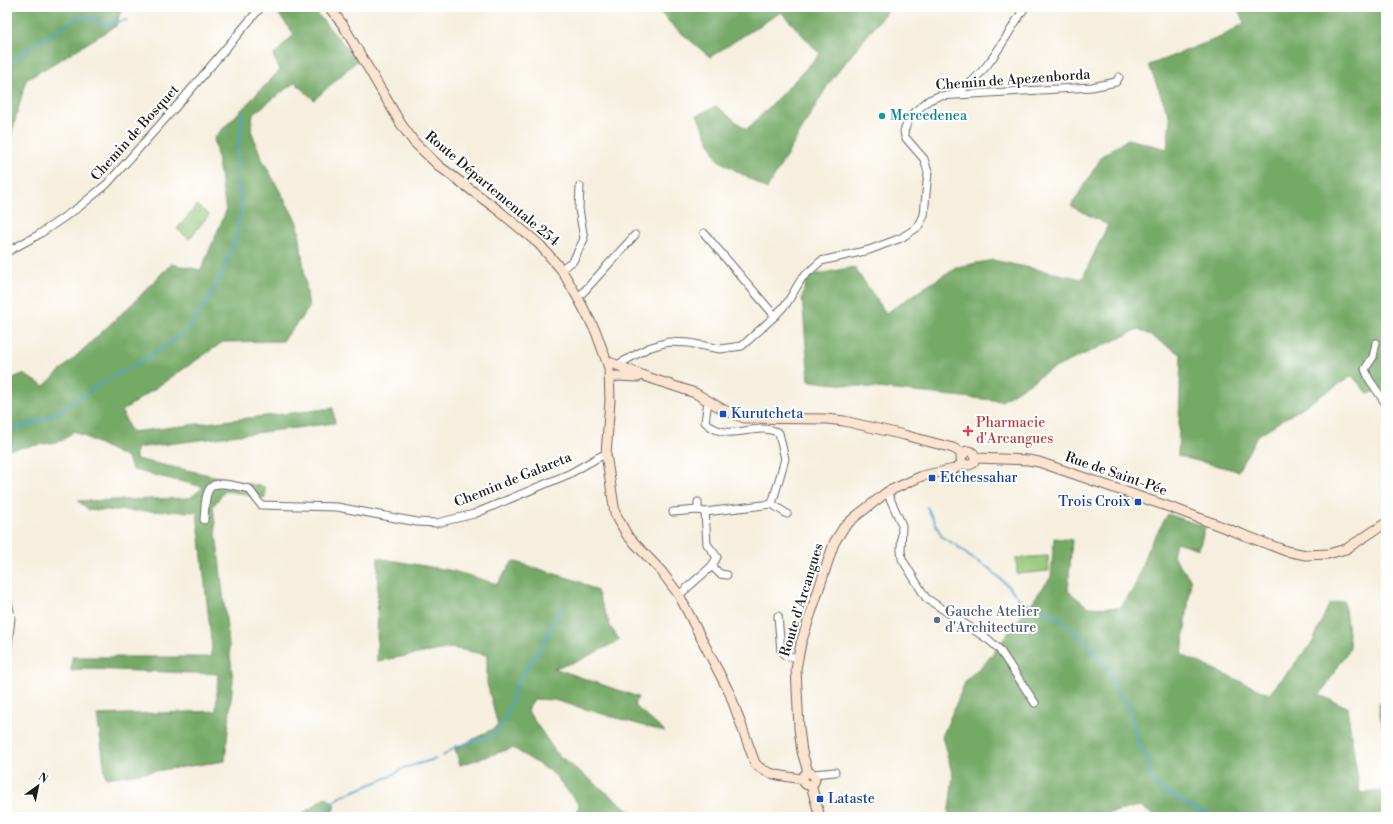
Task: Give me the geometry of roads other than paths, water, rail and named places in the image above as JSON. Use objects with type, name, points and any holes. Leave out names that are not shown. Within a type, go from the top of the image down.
[{"type":"street","name":"Chemin de Bosquet","points":[[7,252],[38,235],[79,207],[107,184],[262,7]]},
{"type":"street","name":"Route Départementale 254","points":[[329,7],[344,25],[400,124],[414,142],[439,166],[498,210],[540,244],[562,269],[596,332],[607,361],[610,379],[606,454],[612,501],[620,525],[627,535],[662,572],[679,595],[730,694],[755,763],[759,769],[782,776],[808,775]]},
{"type":"street","points":[[952,95],[965,89],[979,76],[1025,7]]},
{"type":"street","name":"Chemin de Apezenborda","points":[[621,370],[634,355],[660,343],[689,343],[720,349],[742,346],[775,316],[787,303],[802,278],[821,261],[869,250],[901,238],[918,227],[924,215],[928,172],[924,159],[904,137],[906,124],[911,115],[929,100],[938,96],[1105,86],[1116,82],[1119,76]]},
{"type":"street","points":[[562,269],[572,261],[584,240],[579,209],[580,186]]},
{"type":"street","points":[[704,233],[775,316]]},
{"type":"street","points":[[578,298],[635,235]]},
{"type":"street","points":[[1376,343],[1373,357],[1365,369],[1369,379],[1386,404]]},
{"type":"street","points":[[607,361],[621,370],[676,386],[727,412],[744,418],[828,419],[844,421],[911,436],[953,448],[964,458]]},
{"type":"street","points":[[610,379],[621,370]]},
{"type":"street","points":[[708,401],[705,422],[713,430],[727,434],[769,428],[779,433],[785,459],[772,504]]},
{"type":"street","name":"Chemin de Galareta","points":[[204,520],[207,490],[215,484],[231,485],[249,489],[260,505],[337,507],[417,522],[437,523],[474,514],[569,474],[606,454]]},
{"type":"street","name":"Route d'Arcangues","points":[[808,775],[802,752],[799,728],[795,678],[797,658],[834,543],[844,527],[887,492],[922,476],[954,469],[964,458],[971,465],[975,458]]},
{"type":"street","name":"Rue de Saint-Pée","points":[[975,458],[1028,460],[1039,462],[1277,547],[1306,555],[1328,554],[1346,549],[1385,524]]},
{"type":"street","points":[[887,492],[902,525],[902,559],[926,598],[999,648],[1035,703]]},
{"type":"street","points":[[679,595],[712,566],[716,557],[707,544],[702,511],[698,502]]},
{"type":"street","points":[[673,512],[702,511],[772,504],[787,514]]},
{"type":"street","points":[[712,566],[720,574],[727,575]]},
{"type":"street","points":[[7,596],[11,617],[7,656]]},
{"type":"street","points":[[778,616],[781,651],[785,655],[797,658]]},
{"type":"street","points":[[820,817],[811,784],[806,784],[808,775],[835,772]]},
{"type":"waterway","points":[[7,65],[32,46],[81,16],[108,24],[127,20]]},
{"type":"waterway","points":[[7,429],[34,423],[58,412],[104,382],[154,354],[181,334],[201,310],[220,279],[233,245],[237,229],[240,214],[237,167],[243,112]]},
{"type":"waterway","points":[[927,507],[942,537],[990,569],[1021,601],[1056,616],[1085,641],[1105,665],[1118,692],[1125,699],[1130,708],[1137,740],[1147,759],[1153,782],[1168,794],[1175,796],[1189,806],[1216,817]]},
{"type":"waterway","points":[[443,756],[455,747],[491,736],[498,731],[505,720],[515,688],[545,640],[562,607]]},
{"type":"waterway","points":[[313,817],[342,796],[391,776],[404,768],[435,759]]},
{"type":"place","name":"Mercedenea","points":[[882,116]]},
{"type":"place","name":"Kurutcheta","points":[[723,414]]},
{"type":"place","name":"Pharmacie d'Arcangues","points":[[968,431]]},
{"type":"place","name":"Etchessahar","points":[[932,478]]},
{"type":"place","name":"Trois Croix","points":[[1138,502]]},
{"type":"place","name":"Gauche Atelier d'Architecture","points":[[937,620]]},
{"type":"place","name":"Lataste","points":[[820,799]]}]
